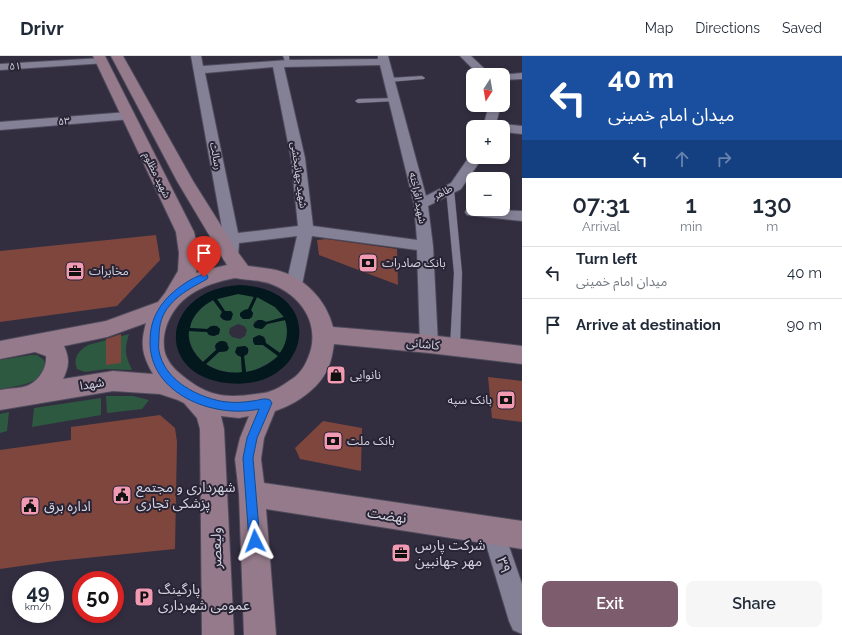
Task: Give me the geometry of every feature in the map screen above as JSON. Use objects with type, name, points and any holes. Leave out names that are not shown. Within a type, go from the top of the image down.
[{"type":"main road","name":"شهید مظلوم","points":[[106,58],[129,80],[185,181],[236,263]]},
{"type":"main road","name":"شهید مظلوم","points":[[106,58],[112,83],[185,232],[189,253],[188,271],[159,314],[154,328],[154,351],[164,373],[175,386],[188,394]]},
{"type":"main road","points":[[112,83],[129,80]]},
{"type":"main road","points":[[0,350],[107,329],[168,302],[187,285],[204,277],[222,272],[236,263],[254,271],[272,275],[294,285],[304,293],[316,307],[323,323],[325,335],[321,359],[306,381],[288,394],[267,403],[246,407],[211,404],[188,394]]},
{"type":"main road","name":"کاشانی","points":[[325,335],[430,344],[522,355]]},
{"type":"main road","points":[[36,343],[55,350],[59,363],[54,377],[36,393]]},
{"type":"main road","name":"شهدا","points":[[0,400],[113,381],[160,384],[188,394]]},
{"type":"main road","name":"ولیعصر","points":[[188,394],[208,413],[212,429],[218,635]]},
{"type":"main road","points":[[260,635],[252,494],[248,458],[252,438],[267,403]]},
{"type":"main road","name":"نهضت","points":[[252,494],[493,530],[522,536]]},
{"type":"street","name":"رسالت","points":[[196,56],[236,263]]},
{"type":"street","points":[[465,56],[478,68]]},
{"type":"street","name":"۵۱","points":[[0,67],[106,58]]},
{"type":"street","points":[[199,70],[284,61],[384,59]]},
{"type":"street","name":"شهید افراخته","points":[[384,59],[421,204],[425,246],[430,344]]},
{"type":"street","name":"شهید جهانبخشی","points":[[284,61],[298,158],[306,230],[294,285]]},
{"type":"street","points":[[510,77],[522,76]]},
{"type":"street","name":"۵۳","points":[[0,126],[128,116]]},
{"type":"street","points":[[510,129],[522,130]]},
{"type":"street","name":"طاهر","points":[[421,204],[456,186],[471,164]]},
{"type":"street","points":[[510,215],[522,216]]},
{"type":"street","points":[[232,239],[306,230],[425,246]]},
{"type":"street","name":"۳۹","points":[[493,530],[522,621]]},
{"type":"lane","points":[[389,80],[422,78]]},
{"type":"lane","points":[[358,101],[394,100]]},
{"type":"lane","points":[[450,189],[458,273],[455,348]]},
{"type":"green space","points":[[238,294],[254,296],[248,310],[241,313],[243,319],[249,319],[252,317],[253,313],[251,310],[257,297],[275,307],[284,317],[266,322],[257,320],[254,322],[254,327],[262,329],[267,324],[285,320],[287,337],[280,353],[265,343],[266,340],[264,337],[259,335],[253,338],[255,345],[263,345],[278,356],[271,362],[255,370],[246,372],[244,356],[247,355],[249,350],[245,346],[237,347],[235,352],[241,357],[242,373],[223,371],[206,364],[219,352],[225,352],[228,343],[225,342],[217,343],[215,346],[216,350],[203,362],[192,348],[189,331],[207,332],[209,335],[214,336],[219,334],[220,329],[214,325],[208,329],[189,328],[198,311],[213,300],[222,312],[220,316],[221,318],[231,320],[231,311],[225,311],[217,299]],"holes":[[[238,324],[244,326],[247,330],[245,336],[240,339],[232,337],[229,333],[230,328]]]},
{"type":"green space","points":[[129,334],[126,344],[126,352],[132,370],[106,369],[85,372],[77,369],[76,358],[84,347]]},
{"type":"green space","points":[[37,355],[44,360],[45,368],[43,374],[38,379],[23,385],[0,389],[0,360]]},
{"type":"green space","points":[[106,396],[133,396],[149,400],[142,409],[107,413]]},
{"type":"green space","points":[[101,398],[101,415],[32,427],[34,408]]},
{"type":"green space","points":[[9,412],[7,431],[0,433],[0,414]]},
{"type":"water","points":[[240,285],[269,291],[288,303],[298,320],[299,339],[292,357],[277,372],[255,382],[227,383],[203,377],[187,365],[178,350],[176,332],[182,316],[194,301],[214,290]],"holes":[[[238,294],[254,297],[248,309],[240,313],[240,316],[243,319],[249,319],[252,317],[253,313],[251,310],[257,297],[275,307],[284,317],[266,322],[258,320],[253,325],[255,328],[262,329],[267,324],[285,320],[287,337],[280,353],[266,343],[264,337],[259,335],[253,338],[255,345],[263,345],[278,356],[263,367],[246,372],[244,356],[248,353],[248,348],[245,346],[237,347],[235,352],[241,357],[242,372],[233,373],[223,371],[206,364],[219,352],[227,351],[229,348],[226,342],[221,341],[215,346],[216,350],[203,362],[190,344],[189,331],[207,332],[209,335],[214,336],[219,334],[220,329],[217,326],[211,326],[207,329],[190,328],[195,315],[201,308],[213,300],[222,312],[220,316],[221,318],[231,320],[233,314],[231,311],[225,311],[217,299]]]},
{"type":"building","name":"مخابرات","points":[[156,235],[160,260],[117,306],[0,322],[0,251]]},
{"type":"building","name":"بانک صادرات","points":[[326,239],[397,249],[398,285],[319,255],[317,240]]},
{"type":"building","points":[[121,334],[121,363],[106,365],[106,339]]},
{"type":"building","name":"بانک سپه","points":[[488,377],[522,381],[522,422],[492,418]]},
{"type":"building","name":"شهرداری و مجتمع پزشکی تجاری","points":[[160,415],[175,428],[177,442],[175,549],[56,561],[0,569],[0,450],[71,440],[71,427]]},
{"type":"building","name":"بانک ملت","points":[[323,421],[362,428],[361,471],[300,459],[295,448]]},
{"type":"place","name":"بانک صادرات","points":[[368,263]]},
{"type":"place","name":"مخابرات","points":[[75,271]]},
{"type":"place","name":"نانوایی","points":[[336,375]]},
{"type":"place","name":"بانک سپه","points":[[506,400]]},
{"type":"place","name":"بانک ملت","points":[[333,441]]},
{"type":"place","name":"شهرداری و مجتمع پزشکی تجاری","points":[[122,495]]},
{"type":"place","name":"اداره برق","points":[[30,506]]},
{"type":"place","name":"شرکت پارس مهر جهانبین","points":[[401,553]]},
{"type":"place","name":"پارگینگ عمومی شهرداری","points":[[144,597]]},
{"type":"route","points":[[204,277],[182,288],[169,300],[159,314],[154,328],[154,351],[159,366],[169,380],[175,386],[198,399],[211,404],[232,407],[253,406],[267,403],[252,438],[248,458],[255,541]]}]
